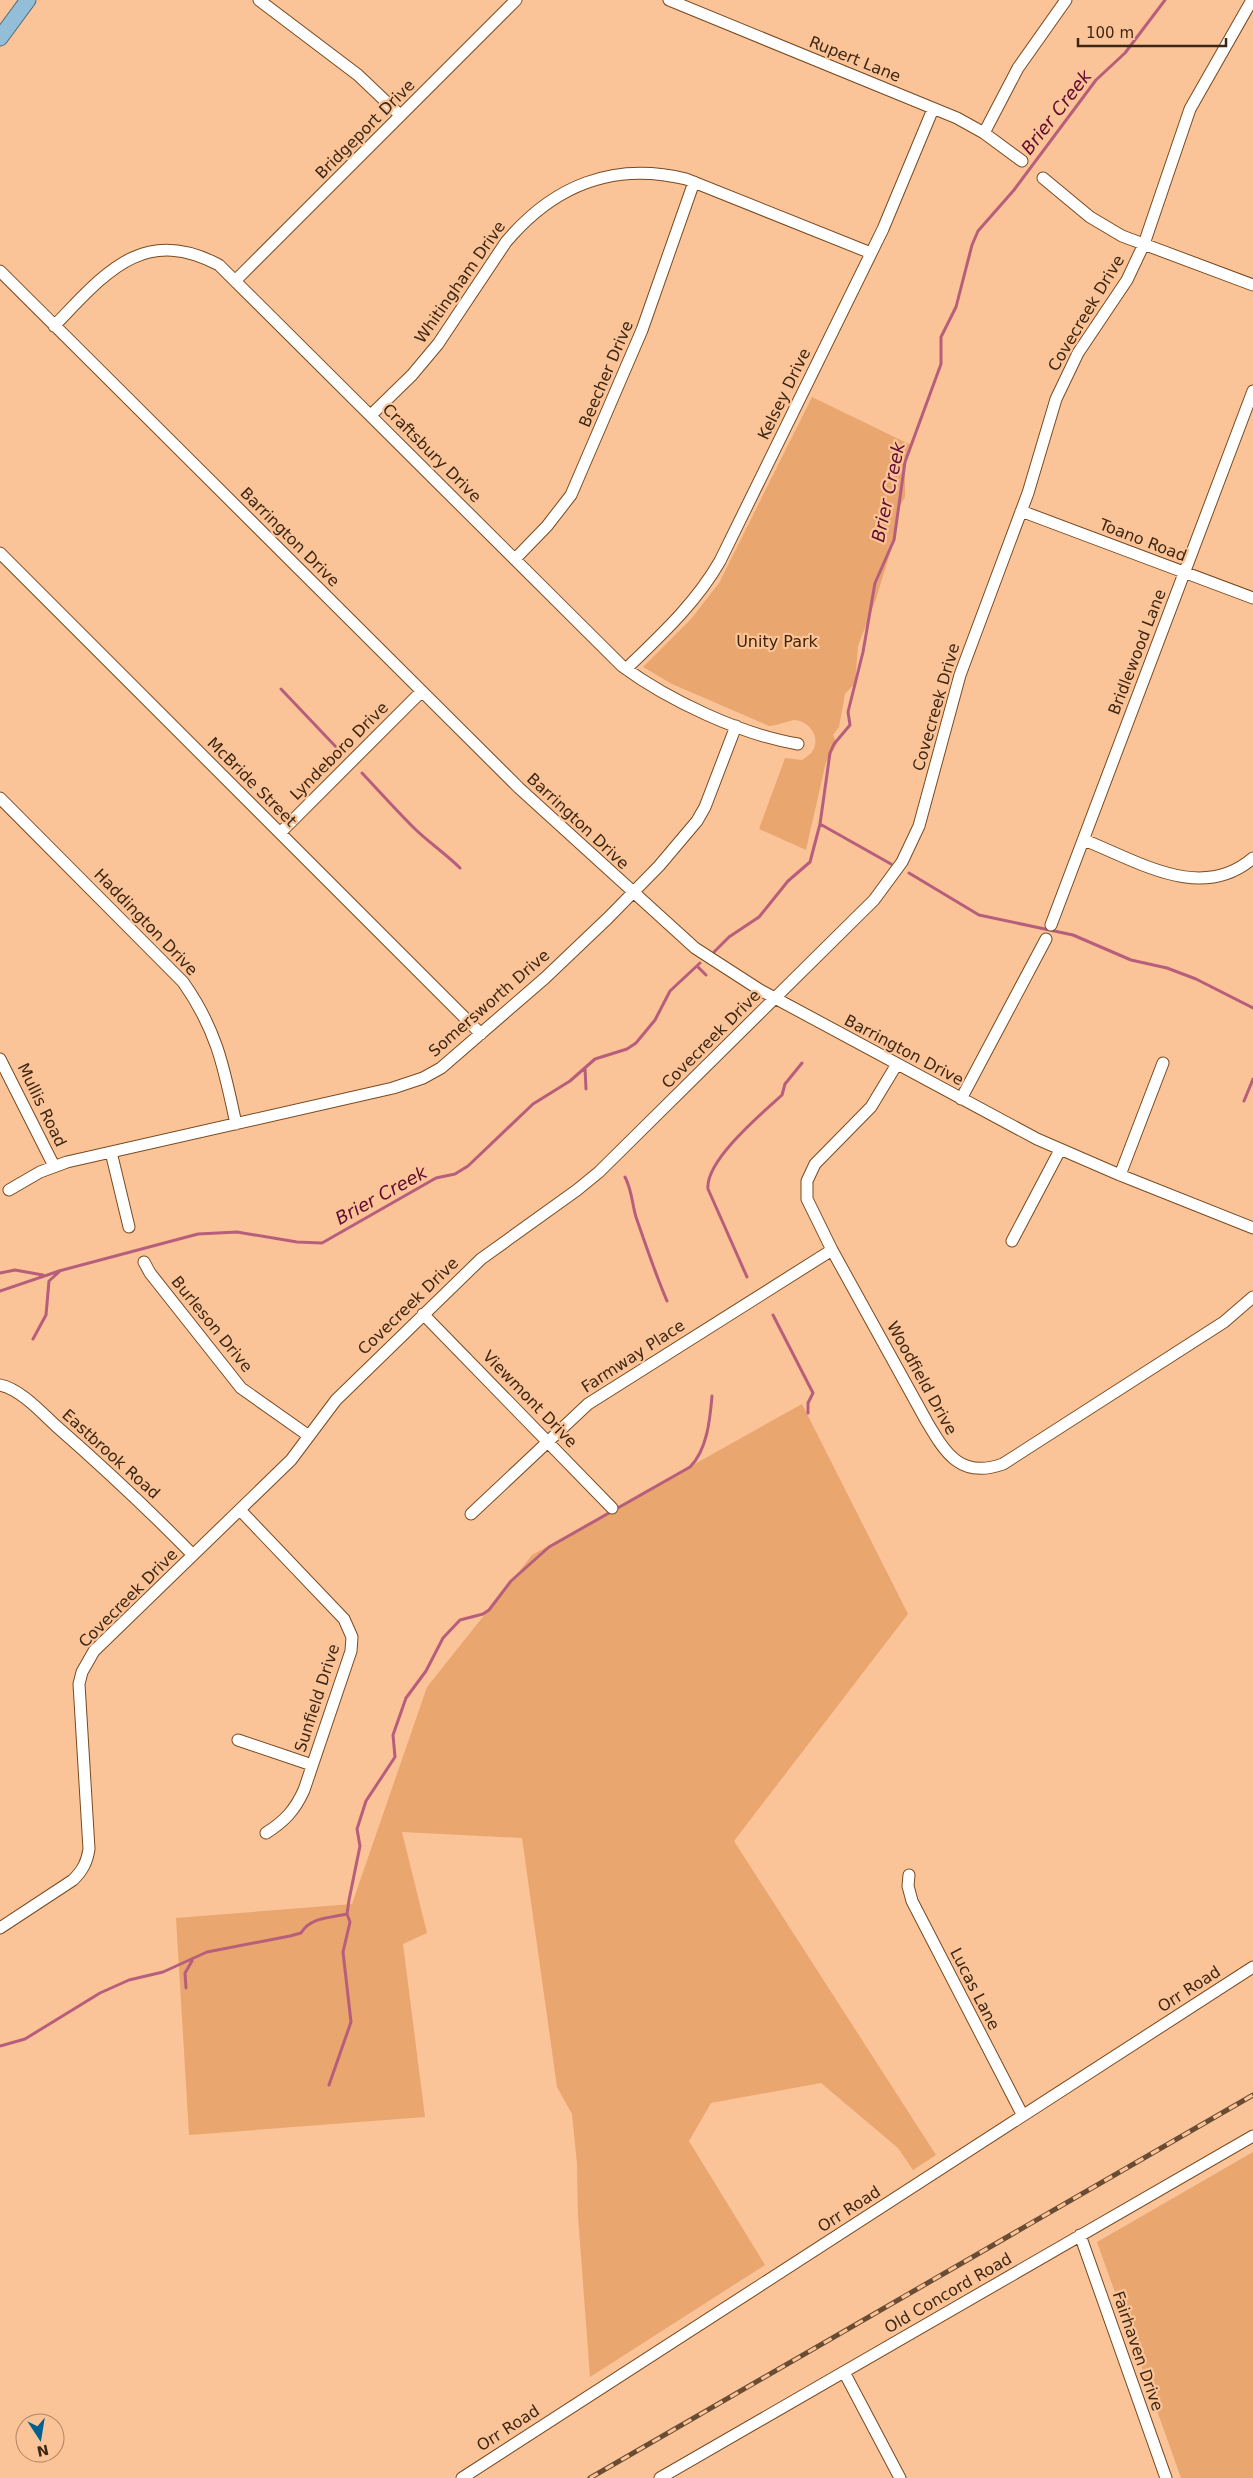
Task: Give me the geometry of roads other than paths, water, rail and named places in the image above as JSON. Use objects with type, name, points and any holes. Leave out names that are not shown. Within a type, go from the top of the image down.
[{"type":"main road","points":[[0,38],[28,0]]},
{"type":"street","points":[[259,0],[358,75],[400,115]]},
{"type":"street","name":"Bridgeport Drive","points":[[236,280],[516,0]]},
{"type":"street","name":"Rupert Lane","points":[[669,0],[933,109],[984,133],[1022,161]]},
{"type":"street","points":[[984,133],[1018,68],[1066,0]]},
{"type":"street","name":"Covecreek Drive","points":[[0,1928],[73,1880],[86,1864],[89,1849],[78,1697],[82,1672],[94,1651],[291,1460],[336,1400],[424,1314],[481,1259],[600,1172],[874,900],[888,883],[909,850],[919,826],[960,675],[1021,511],[1046,428],[1070,368],[1099,318],[1127,280],[1144,244],[1190,109],[1252,0]]},
{"type":"street","name":"Kelsey Drive","points":[[626,669],[684,612],[710,578],[871,254],[933,109]]},
{"type":"street","name":"Whitingham Drive","points":[[371,415],[412,375],[438,344],[506,242],[540,207],[577,186],[622,174],[656,173],[694,182],[871,254]]},
{"type":"street","points":[[1043,178],[1102,226],[1253,285]]},
{"type":"street","name":"Beecher Drive","points":[[515,559],[547,526],[571,495],[642,330],[694,182]]},
{"type":"street","name":"Craftsbury Drive","points":[[54,326],[109,270],[138,255],[164,251],[192,253],[219,265],[626,669],[667,694],[736,726],[775,741],[798,744]]},
{"type":"street","name":"Barrington Drive","points":[[0,271],[519,788],[633,893],[714,962],[775,998],[961,1099],[1060,1150],[1120,1176],[1253,1228]]},
{"type":"street","name":"Bridlewood Lane","points":[[1052,925],[1253,391]]},
{"type":"street","name":"Toano Road","points":[[1021,511],[1253,598]]},
{"type":"street","name":"McBride Street","points":[[2,559],[481,1034]]},
{"type":"street","name":"Lyndeboro Drive","points":[[280,833],[421,692]]},
{"type":"street","name":"Somersworth Drive","points":[[9,1190],[54,1166],[403,1085],[441,1068],[552,971],[633,893],[697,821],[706,807],[736,726]]},
{"type":"street","name":"Haddington Drive","points":[[0,798],[183,982],[198,1004],[215,1038],[236,1124]]},
{"type":"street","points":[[1084,840],[1157,869],[1192,879],[1222,876],[1235,871],[1253,858]]},
{"type":"street","points":[[961,1099],[1046,939]]},
{"type":"street","name":"Mullis Road","points":[[0,1059],[54,1166]]},
{"type":"street","points":[[1120,1176],[1163,1063]]},
{"type":"street","name":"Woodfield Drive","points":[[897,1064],[870,1108],[815,1164],[809,1175],[806,1187],[808,1204],[943,1449],[952,1458],[977,1468],[1003,1464],[1224,1322],[1253,1296]]},
{"type":"street","points":[[1012,1241],[1060,1150]]},
{"type":"street","points":[[111,1152],[129,1227]]},
{"type":"street","name":"Farmway Place","points":[[471,1514],[588,1404],[832,1250]]},
{"type":"street","name":"Burleson Drive","points":[[144,1262],[156,1281],[241,1388],[309,1436]]},
{"type":"street","name":"Viewmont Drive","points":[[424,1314],[612,1508]]},
{"type":"street","name":"Eastbrook Road","points":[[0,1385],[10,1388],[123,1484],[194,1555]]},
{"type":"street","name":"Sunfield Drive","points":[[240,1510],[344,1619],[350,1627],[352,1637],[351,1651],[304,1790],[294,1810],[286,1820],[266,1833]]},
{"type":"street","points":[[238,1740],[312,1765]]},
{"type":"street","name":"Lucas Lane","points":[[909,1876],[908,1886],[912,1902],[1022,2114]]},
{"type":"street","name":"Orr Road","points":[[462,2478],[884,2206],[1022,2114],[1253,1967]]},
{"type":"street","name":"Old Concord Road","points":[[660,2478],[1253,2136]]},
{"type":"street","name":"Fairhaven Drive","points":[[1080,2235],[1166,2478]]},
{"type":"street","points":[[844,2372],[900,2478]]},
{"type":"waterway","name":"Brier Creek","points":[[714,952],[729,937],[759,917],[788,881],[810,862],[820,824],[830,753],[834,744],[850,725],[848,712],[863,652],[875,583],[894,540],[905,462],[941,364],[941,337],[956,307],[972,245],[978,231],[1014,190],[1096,80],[1125,53],[1165,0]]},
{"type":"waterway","points":[[281,689],[337,748]]},
{"type":"waterway","points":[[362,773],[413,827],[460,868]]},
{"type":"waterway","points":[[820,824],[891,864]]},
{"type":"waterway","points":[[909,873],[979,915],[1073,935],[1131,960],[1167,968],[1196,979],[1253,1008]]},
{"type":"waterway","name":"Brier Creek","points":[[0,1291],[59,1271],[198,1234],[237,1232],[297,1242],[322,1243],[436,1178],[455,1174],[468,1166],[533,1104],[570,1081],[595,1059],[627,1049],[636,1043],[655,1020],[670,991],[700,963]]},
{"type":"waterway","points":[[697,966],[706,975]]},
{"type":"waterway","points":[[747,1277],[708,1189],[709,1178],[715,1165],[736,1139],[782,1095],[785,1084],[802,1063]]},
{"type":"waterway","points":[[585,1068],[586,1089]]},
{"type":"waterway","points":[[1244,1101],[1253,1079]]},
{"type":"waterway","points":[[625,1177],[631,1192],[636,1217],[667,1301]]},
{"type":"waterway","points":[[0,1273],[15,1270],[43,1275]]},
{"type":"waterway","points":[[33,1339],[46,1315],[49,1281],[59,1272]]},
{"type":"waterway","points":[[773,1315],[813,1393],[808,1403],[808,1413]]},
{"type":"waterway","points":[[329,2085],[351,2022],[343,1952],[350,1922],[347,1914],[349,1900],[360,1846],[357,1829],[366,1801],[395,1757],[393,1735],[406,1698],[426,1671],[443,1638],[460,1620],[483,1614],[489,1610],[511,1581],[549,1547],[690,1467],[696,1460],[707,1434],[712,1396]]},
{"type":"waterway","points":[[0,2046],[25,2039],[100,1993],[129,1980],[163,1972],[207,1952],[301,1933],[315,1921],[347,1914]]},
{"type":"waterway","points":[[186,1988],[185,1973],[192,1961]]},
{"type":"railway","points":[[590,2478],[1253,2095]]},
{"type":"park label","name":"Unity Park","points":[[777,641]]}]
